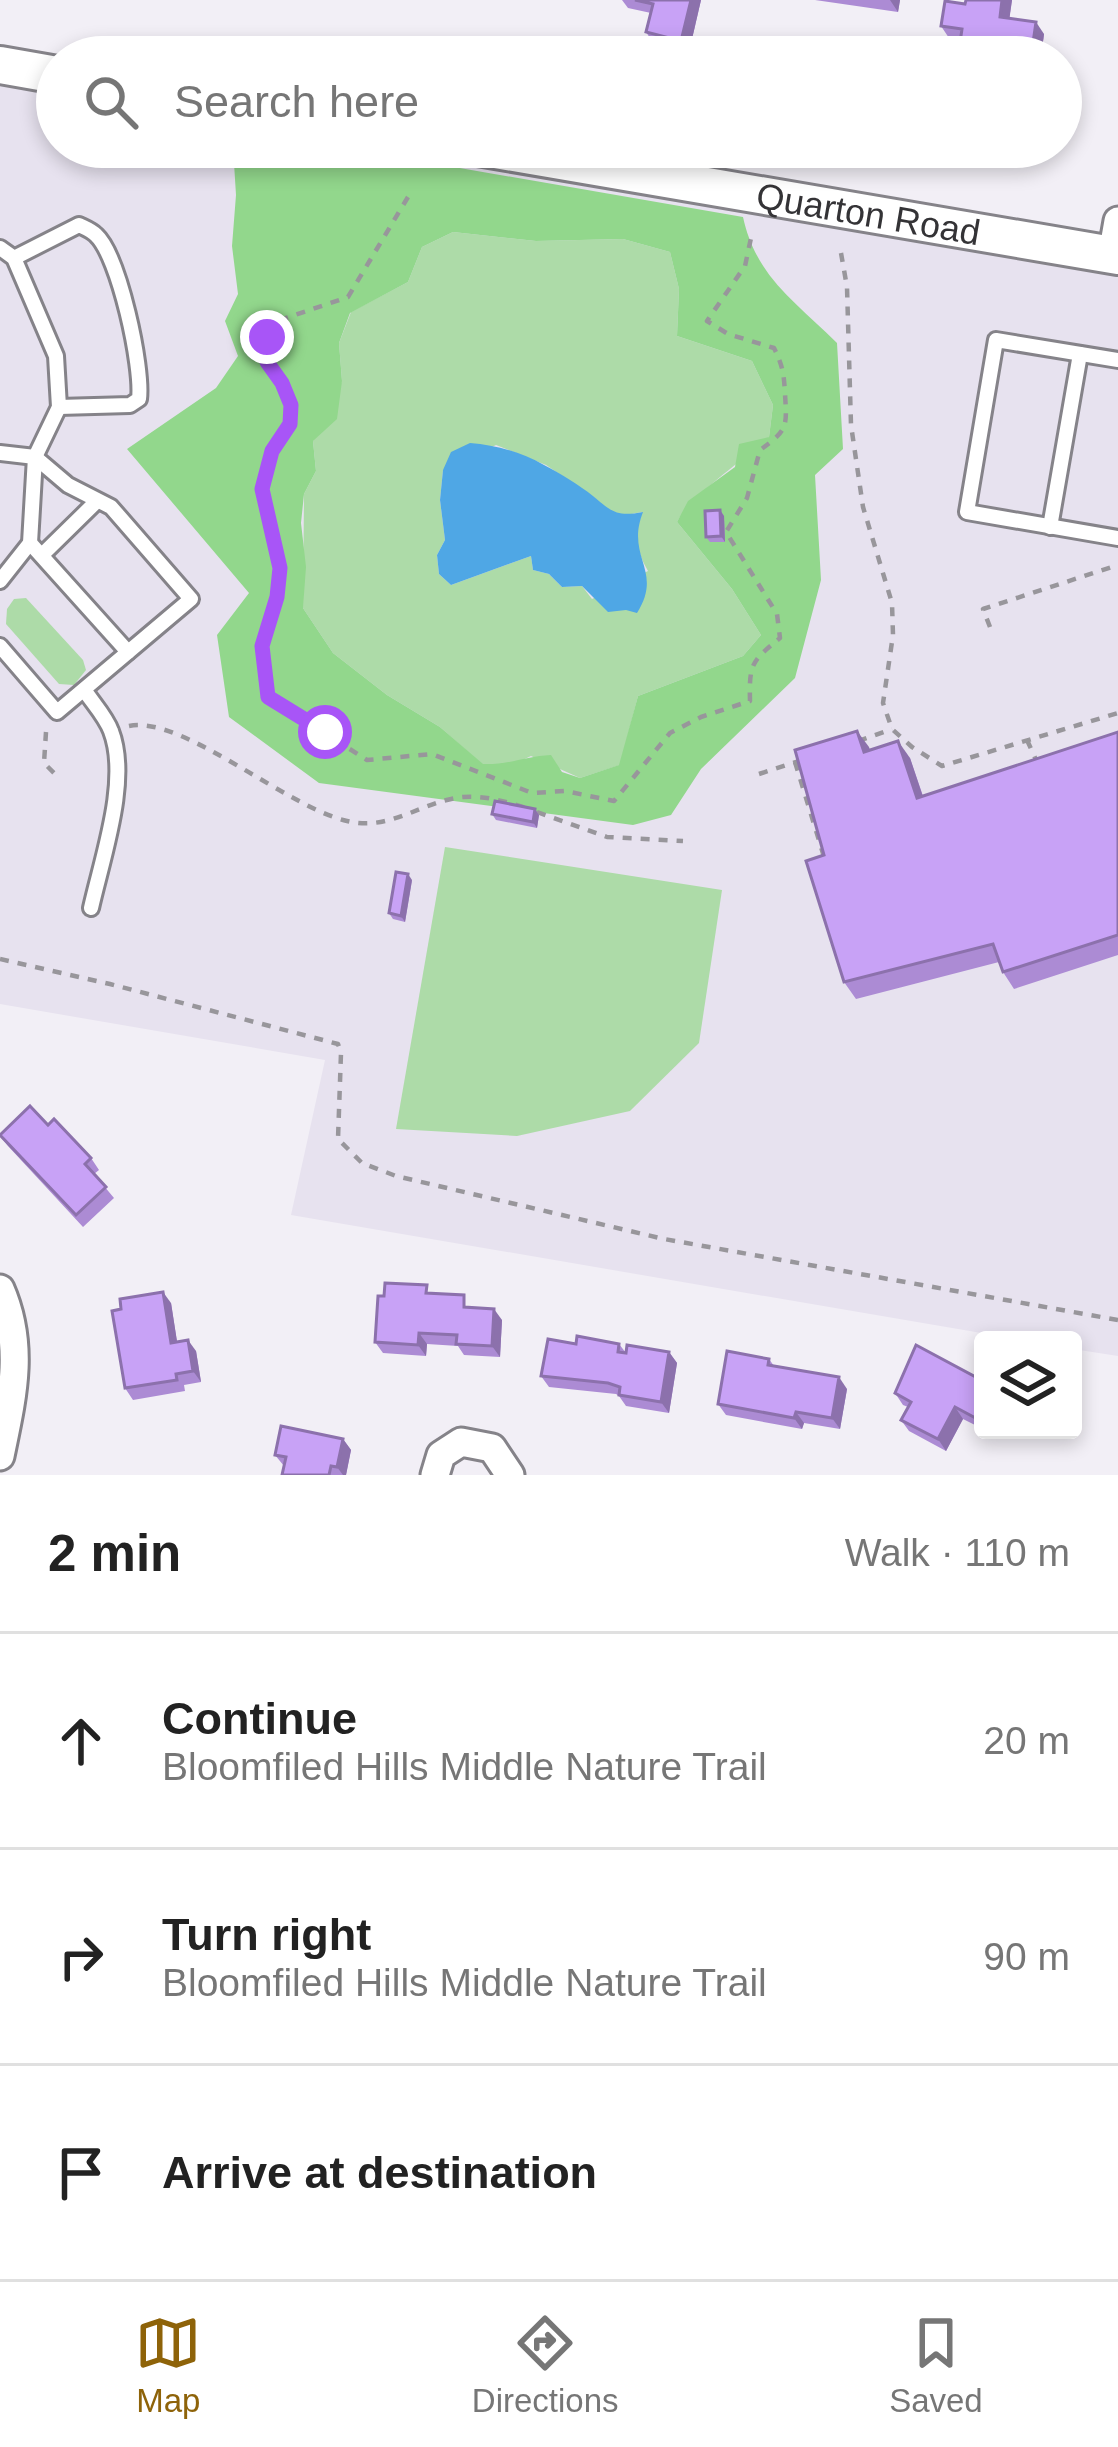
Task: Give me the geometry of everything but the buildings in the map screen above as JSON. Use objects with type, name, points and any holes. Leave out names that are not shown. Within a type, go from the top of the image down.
[{"type":"street","points":[[0,65],[36,71]]},
{"type":"street","name":"Quarton Road","points":[[616,168],[1116,244]]},
{"type":"street","points":[[0,1289],[13,1323],[16,1364],[0,1456]]},
{"type":"street","points":[[435,1475],[441,1455],[461,1442],[492,1448],[509,1475]]},
{"type":"lane","points":[[14,257],[79,225],[97,235],[136,344],[139,399],[130,405],[59,407]]},
{"type":"lane","points":[[0,248],[14,257],[56,356],[59,407],[35,457],[30,543],[0,581]]},
{"type":"lane","points":[[1118,360],[996,340],[967,512],[1118,538]]},
{"type":"lane","points":[[1050,526],[1080,354]]},
{"type":"lane","points":[[0,453],[35,457],[68,485],[111,507],[191,599],[57,712],[0,646]]},
{"type":"lane","points":[[43,554],[98,500]]},
{"type":"lane","points":[[30,543],[128,652]]},
{"type":"lane","points":[[86,691],[111,730],[116,761],[116,799],[91,908]]},
{"type":"path","points":[[408,197],[348,297],[286,318],[267,337],[267,362],[291,405],[290,424],[272,451],[262,489],[280,568],[262,646],[268,697],[368,760],[432,754],[532,793],[566,791],[614,801],[670,733],[700,717],[750,701],[749,671],[754,660],[780,638],[777,614],[726,532],[747,498],[760,450],[780,436],[789,418],[786,371],[774,348],[728,334],[707,321],[745,266],[751,238]]},
{"type":"path","points":[[841,254],[847,287],[849,405],[863,507],[892,603],[893,634],[883,703],[892,729],[942,766],[1118,713]]},
{"type":"path","points":[[990,627],[982,609],[1118,565]]},
{"type":"path","points":[[56,776],[44,763],[46,730],[57,712]]},
{"type":"path","points":[[111,730],[140,724],[178,734],[277,792],[348,822],[390,821],[460,797],[482,797],[607,837],[683,841]]},
{"type":"path","points":[[853,742],[892,729]]},
{"type":"path","points":[[1027,740],[1042,771]]},
{"type":"path","points":[[759,774],[814,756]]},
{"type":"path","points":[[795,762],[828,871]]},
{"type":"path","points":[[530,809],[532,793]]},
{"type":"path","points":[[0,959],[338,1044],[338,1139],[362,1163],[396,1176],[664,1240],[1118,1320]]},
{"type":"shaded area","points":[[0,77],[36,84],[36,168],[500,168],[1118,275],[1118,1356],[1082,1350],[1082,1331],[974,1332],[291,1215],[325,1060],[0,1004]]},
{"type":"green space","points":[[234,168],[460,168],[743,217],[767,272],[837,343],[843,449],[815,475],[821,580],[795,678],[701,769],[671,815],[633,825],[319,783],[229,717],[217,635],[249,593],[127,449],[216,388],[238,356],[225,321],[238,294],[232,246]],"holes":[[[453,232],[536,241],[623,239],[670,252],[679,289],[677,336],[752,361],[773,405],[769,437],[739,444],[735,467],[688,501],[677,522],[732,589],[761,635],[743,656],[638,696],[619,765],[580,778],[562,772],[551,755],[483,764],[440,727],[387,695],[333,653],[303,608],[304,494],[316,471],[313,441],[337,419],[342,381],[339,343],[350,313],[408,282],[422,247]]]},
{"type":"green space","points":[[453,232],[536,241],[623,239],[670,252],[679,289],[677,336],[752,361],[773,405],[769,437],[706,489],[677,522],[732,589],[761,635],[743,656],[638,696],[620,765],[580,778],[531,756],[512,765],[483,765],[440,727],[387,695],[333,653],[303,608],[304,494],[316,471],[313,441],[342,381],[339,343],[351,312],[408,282],[422,247]],"holes":[[[496,445],[546,465],[595,498],[602,508],[621,516],[642,512],[638,543],[648,571],[592,599],[582,586],[562,587],[549,574],[533,570],[531,556],[451,585],[439,574],[437,555],[445,540],[440,500],[443,470]]]},
{"type":"green space","points":[[26,598],[83,660],[86,670],[74,685],[59,684],[6,624],[7,609],[14,599]]},
{"type":"green space","points":[[445,847],[722,890],[699,1043],[630,1111],[517,1136],[396,1129]]},
{"type":"water","points":[[470,443],[535,460],[615,512],[643,512],[638,541],[647,586],[637,613],[608,612],[582,586],[562,587],[549,574],[533,570],[531,556],[451,585],[439,574],[437,555],[445,540],[440,500],[443,470],[451,452]]},
{"type":"route","points":[[267,337],[267,362],[291,405],[290,424],[272,451],[262,489],[280,568],[262,646],[268,697],[325,732]]}]
